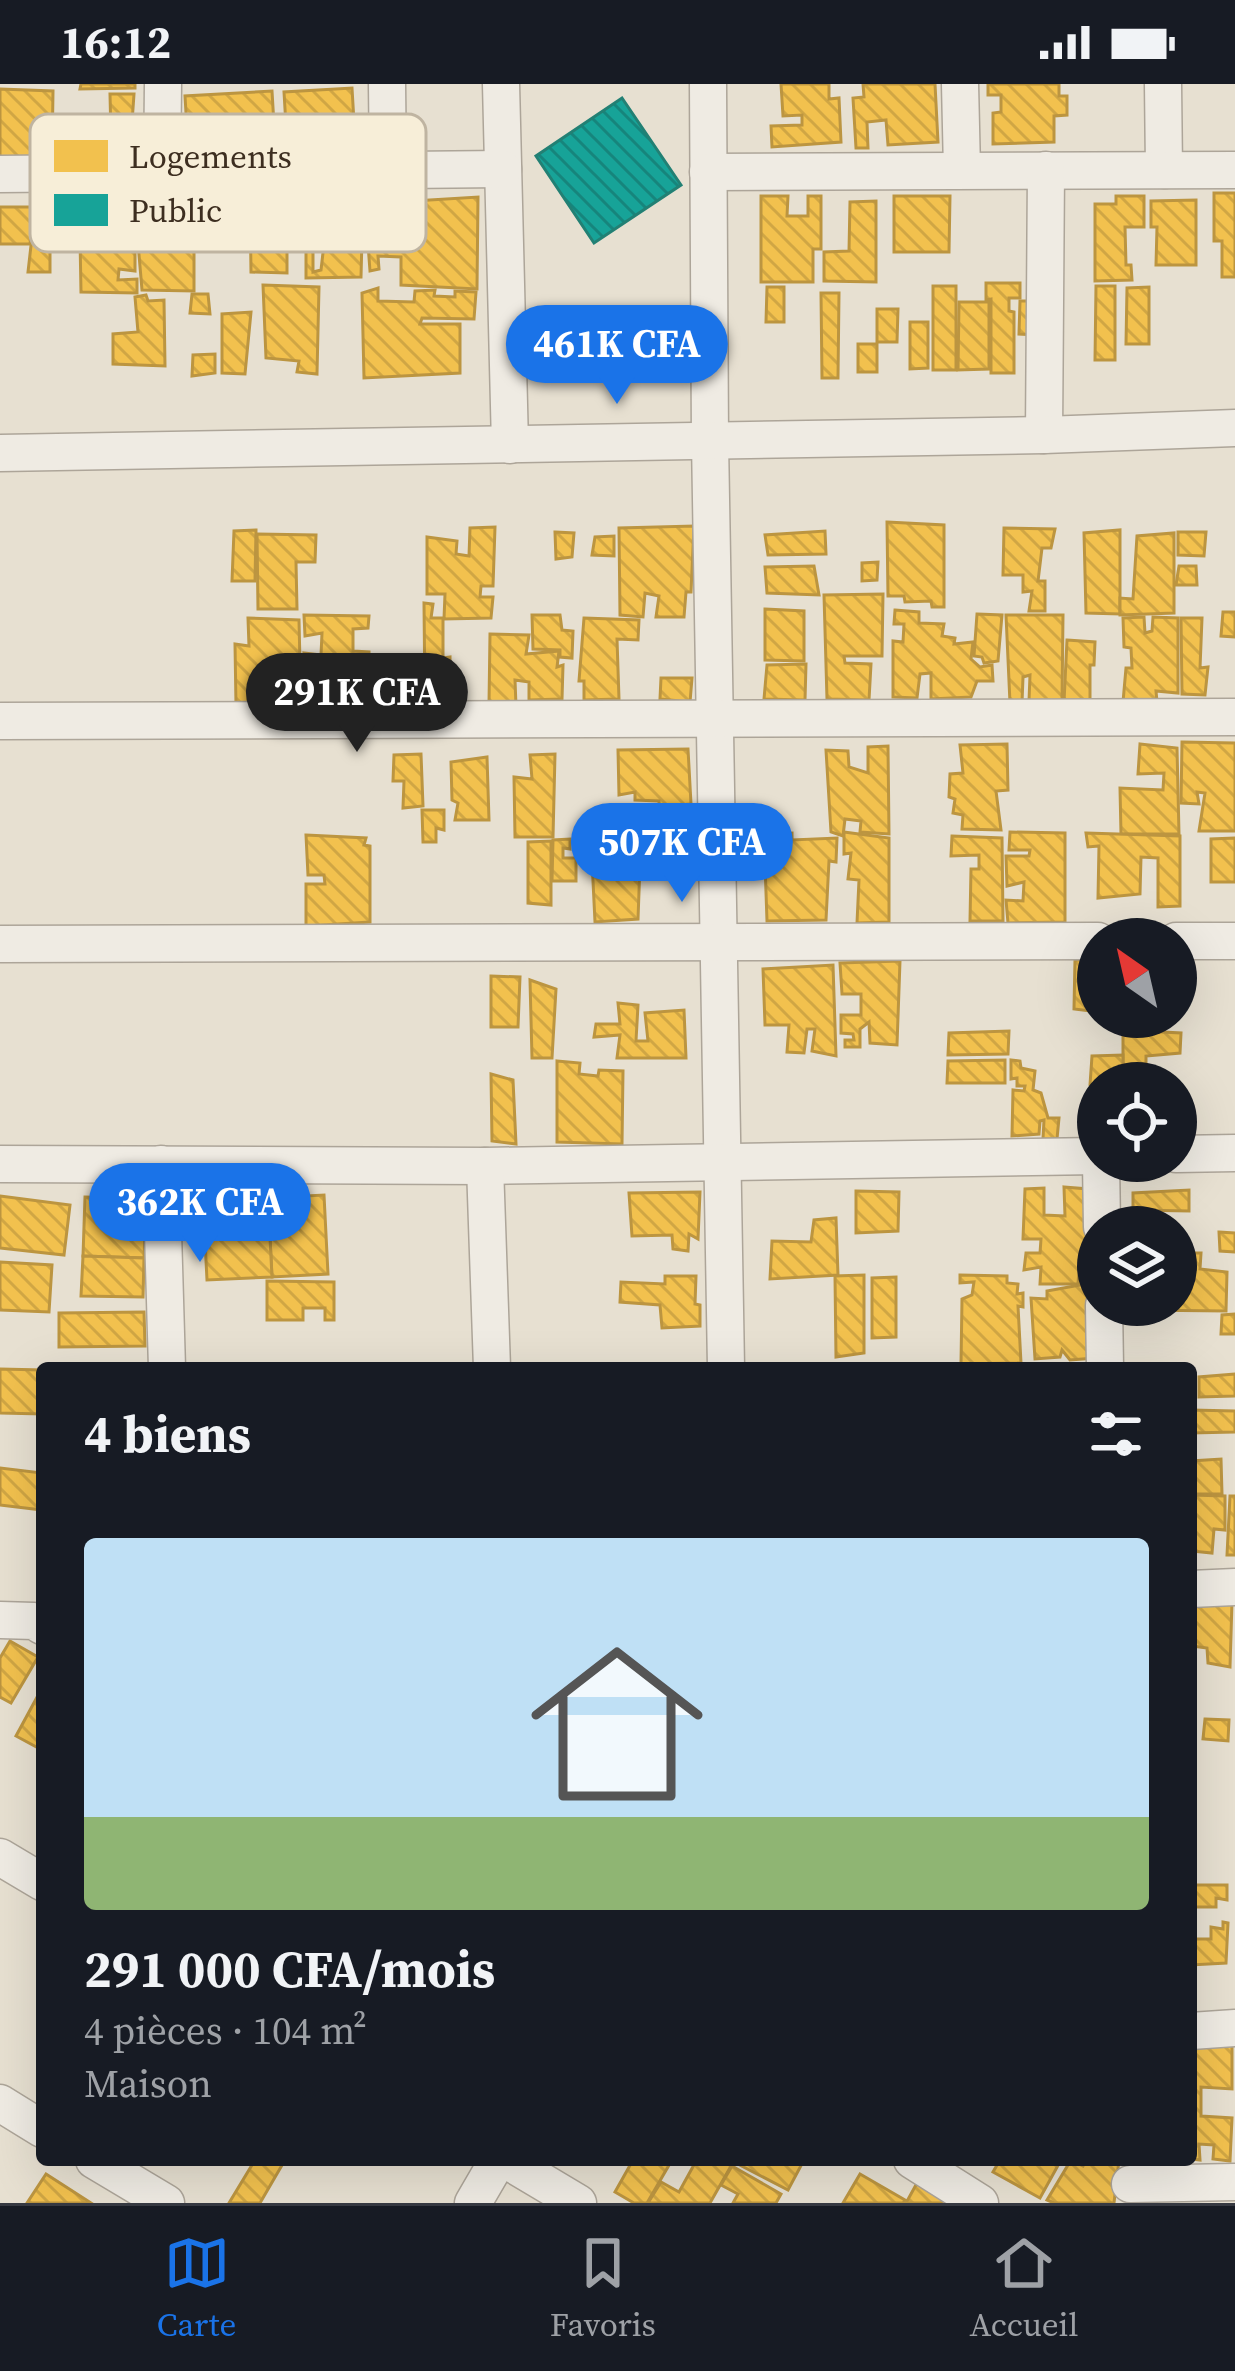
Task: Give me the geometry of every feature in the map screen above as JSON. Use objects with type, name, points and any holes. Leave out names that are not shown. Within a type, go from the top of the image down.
[{"type":"street","points":[[387,84],[387,114]]},
{"type":"street","points":[[501,84],[510,445]]},
{"type":"street","points":[[708,84],[726,1362]]},
{"type":"street","points":[[960,84],[962,170]]},
{"type":"street","points":[[1162,84],[1163,170]]},
{"type":"street","points":[[426,170],[503,169]]},
{"type":"street","points":[[1044,435],[1046,170]]},
{"type":"street","points":[[708,172],[1235,170]]},
{"type":"street","points":[[0,174],[30,174]]},
{"type":"street","points":[[0,453],[1235,428]]},
{"type":"street","points":[[0,721],[1235,717]]},
{"type":"street","points":[[0,944],[1077,941]]},
{"type":"street","points":[[1197,941],[1235,941]]},
{"type":"street","points":[[1197,1154],[1235,1153]]},
{"type":"street","points":[[0,1164],[485,1166],[1077,1158]]},
{"type":"street","points":[[161,1164],[167,1362]]},
{"type":"street","points":[[485,1166],[492,1362]]},
{"type":"street","points":[[1104,1326],[1105,1362]]},
{"type":"street","points":[[1197,1589],[1235,1587]]},
{"type":"street","points":[[0,1857],[36,1878]]},
{"type":"street","points":[[1197,2031],[1235,2028]]},
{"type":"street","points":[[0,2103],[36,2124]]},
{"type":"street","points":[[104,2166],[166,2203]]},
{"type":"street","points":[[473,2203],[498,2166]]},
{"type":"street","points":[[513,2166],[578,2203]]},
{"type":"street","points":[[921,2166],[978,2202]]},
{"type":"street","points":[[1130,2182],[1235,2182]]},
{"type":"building: Logements","points":[[81,84],[135,84],[135,88],[80,89]]},
{"type":"building: Logements","points":[[781,84],[829,84],[829,99],[839,98],[841,142],[772,147],[771,126],[802,125],[802,115],[783,116]]},
{"type":"building: Logements","points":[[863,84],[935,84],[938,142],[888,145],[886,120],[867,122],[868,148],[856,148],[853,98],[864,97]]},
{"type":"building: Logements","points":[[988,84],[1059,84],[1059,96],[1067,96],[1067,115],[1054,116],[1054,142],[993,144],[993,113],[1001,112],[1001,95],[988,95]]},
{"type":"building: Logements","points":[[352,88],[354,114],[285,114],[284,92]]},
{"type":"building: Logements","points":[[0,89],[53,91],[53,114],[30,114],[30,158],[0,160]]},
{"type":"building: Logements","points":[[272,91],[273,114],[186,114],[185,96]]},
{"type":"building: Logements","points":[[110,94],[134,94],[133,114],[110,114]]},
{"type":"building: Logements","points":[[1214,193],[1235,193],[1235,277],[1222,277],[1222,241],[1214,241]]},
{"type":"building: Logements","points":[[761,196],[788,196],[787,216],[808,216],[808,196],[821,196],[821,249],[813,249],[813,282],[761,282]]},
{"type":"building: Logements","points":[[894,196],[950,196],[949,252],[894,252]]},
{"type":"building: Logements","points":[[1116,196],[1144,196],[1144,227],[1125,227],[1126,265],[1131,265],[1132,280],[1095,281],[1095,204],[1116,204]]},
{"type":"building: Logements","points":[[478,197],[477,289],[401,285],[401,257],[378,256],[379,269],[370,271],[369,252],[426,252],[426,200]]},
{"type":"building: Logements","points":[[1196,200],[1196,265],[1156,265],[1157,227],[1151,227],[1151,201]]},
{"type":"building: Logements","points":[[876,201],[876,282],[824,281],[824,252],[849,251],[850,202]]},
{"type":"building: Logements","points":[[0,207],[30,207],[30,244],[0,244]]},
{"type":"building: Logements","points":[[30,252],[50,252],[50,272],[28,272]]},
{"type":"building: Logements","points":[[80,252],[135,252],[135,271],[119,269],[118,280],[137,279],[137,293],[81,292]]},
{"type":"building: Logements","points":[[139,252],[194,252],[194,291],[142,290]]},
{"type":"building: Logements","points":[[251,252],[287,252],[287,273],[251,272]]},
{"type":"building: Logements","points":[[306,252],[313,252],[313,272],[321,270],[323,252],[362,252],[361,277],[306,278]]},
{"type":"building: Logements","points":[[986,283],[1020,283],[1020,298],[1009,298],[1009,311],[1014,312],[1014,373],[991,373],[991,299],[986,300]]},
{"type":"building: Logements","points":[[263,285],[319,287],[317,374],[297,372],[299,361],[266,358]]},
{"type":"building: Logements","points":[[933,286],[956,286],[956,370],[933,370]]},
{"type":"building: Logements","points":[[1096,286],[1115,286],[1115,360],[1095,360]]},
{"type":"building: Logements","points":[[767,287],[784,287],[784,322],[766,322]]},
{"type":"building: Logements","points":[[1149,287],[1149,344],[1126,344],[1127,288]]},
{"type":"building: Logements","points":[[378,288],[378,301],[414,302],[415,291],[435,290],[434,296],[455,297],[455,291],[476,292],[474,319],[422,318],[420,324],[460,324],[460,373],[364,378],[362,293]]},
{"type":"building: Logements","points":[[821,293],[839,293],[838,378],[822,378]]},
{"type":"building: Logements","points":[[192,294],[208,294],[210,314],[190,313]]},
{"type":"building: Logements","points":[[146,295],[148,301],[164,300],[165,366],[113,364],[113,334],[138,332],[135,297]]},
{"type":"building: Logements","points":[[1020,301],[1036,301],[1036,335],[1019,334]]},
{"type":"building: Logements","points":[[959,302],[989,302],[989,369],[958,370]]},
{"type":"building: Logements","points":[[877,309],[898,309],[897,342],[877,342]]},
{"type":"building: Logements","points":[[251,312],[245,374],[222,373],[222,314]]},
{"type":"building: Logements","points":[[910,322],[928,322],[928,368],[910,369]]},
{"type":"building: Logements","points":[[858,344],[877,344],[877,372],[858,372]]},
{"type":"building: Logements","points":[[215,354],[215,373],[192,376],[193,355]]},
{"type":"building: Logements","points":[[887,522],[944,525],[944,607],[888,596]]},
{"type":"building: Logements","points":[[694,526],[691,592],[686,592],[684,617],[656,617],[659,596],[645,593],[643,617],[620,615],[619,528]]},
{"type":"building: Logements","points":[[495,527],[493,586],[481,586],[480,597],[493,597],[491,618],[444,619],[445,594],[427,594],[427,537],[457,541],[456,554],[469,556],[470,528]]},
{"type":"building: Logements","points":[[1004,528],[1055,529],[1051,548],[1042,548],[1038,581],[1045,581],[1045,611],[1029,611],[1032,591],[1023,592],[1023,575],[1003,575]]},
{"type":"building: Logements","points":[[256,530],[255,581],[232,581],[234,531]]},
{"type":"building: Logements","points":[[1120,530],[1120,614],[1086,613],[1084,533]]},
{"type":"building: Logements","points":[[825,531],[826,554],[768,555],[765,535]]},
{"type":"building: Logements","points":[[555,532],[574,533],[572,557],[556,559]]},
{"type":"building: Logements","points":[[1178,532],[1206,532],[1204,556],[1178,555]]},
{"type":"building: Logements","points":[[1174,533],[1174,613],[1120,615],[1120,598],[1133,599],[1137,536]]},
{"type":"building: Logements","points":[[257,534],[316,535],[315,562],[296,562],[297,609],[258,609]]},
{"type":"building: Logements","points":[[614,536],[614,556],[592,555],[595,537]]},
{"type":"building: Logements","points":[[878,562],[877,580],[862,581],[862,563]]},
{"type":"building: Logements","points":[[814,566],[819,595],[767,593],[765,567]]},
{"type":"building: Logements","points":[[1179,566],[1196,566],[1197,585],[1176,585]]},
{"type":"building: Logements","points":[[883,594],[882,656],[844,656],[845,663],[871,664],[869,700],[827,699],[824,595]]},
{"type":"building: Logements","points":[[424,603],[433,604],[431,618],[443,618],[443,658],[450,657],[450,702],[425,703]]},
{"type":"building: Logements","points":[[765,609],[804,611],[804,661],[765,660]]},
{"type":"building: Logements","points":[[895,610],[919,612],[919,623],[944,624],[942,636],[955,638],[954,644],[973,642],[971,659],[980,667],[992,665],[993,681],[977,681],[971,697],[931,699],[931,673],[920,674],[917,698],[893,697],[893,641],[903,642],[904,624],[894,624]]},
{"type":"building: Logements","points":[[1223,612],[1235,612],[1235,637],[1221,636]]},
{"type":"building: Logements","points":[[977,614],[1002,615],[998,661],[984,663],[982,657],[974,656]]},
{"type":"building: Logements","points":[[304,615],[369,616],[368,628],[353,629],[353,651],[369,652],[369,664],[306,669],[304,653],[321,655],[322,633],[305,636]]},
{"type":"building: Logements","points":[[532,615],[560,615],[562,630],[573,631],[572,658],[560,657],[560,650],[533,649]]},
{"type":"building: Logements","points":[[1006,615],[1063,615],[1062,703],[1029,701],[1030,675],[1023,677],[1022,703],[1010,703]]},
{"type":"building: Logements","points":[[1144,617],[1145,633],[1152,631],[1153,617],[1178,618],[1178,693],[1156,691],[1157,702],[1123,702],[1126,668],[1132,668],[1131,648],[1124,647],[1123,618]]},
{"type":"building: Logements","points":[[248,618],[299,620],[301,708],[282,708],[283,700],[269,702],[268,677],[257,686],[259,709],[236,705],[235,644],[249,646]]},
{"type":"building: Logements","points":[[584,618],[639,620],[638,640],[617,639],[619,699],[584,700],[584,681],[579,681]]},
{"type":"building: Logements","points":[[1181,618],[1202,618],[1200,668],[1208,667],[1205,695],[1182,694]]},
{"type":"building: Logements","points":[[490,634],[529,635],[526,654],[559,651],[562,699],[529,700],[529,682],[515,680],[516,706],[489,704]]},
{"type":"building: Logements","points":[[1067,640],[1095,642],[1090,703],[1064,702]]},
{"type":"building: Logements","points":[[410,657],[422,658],[423,701],[402,701],[404,664],[410,665]]},
{"type":"building: Logements","points":[[806,664],[805,700],[764,699],[767,665]]},
{"type":"building: Logements","points":[[328,672],[370,672],[370,702],[335,704],[335,699],[326,699]]},
{"type":"building: Logements","points":[[661,678],[692,678],[690,702],[660,699]]},
{"type":"building: Logements","points":[[1182,742],[1235,743],[1235,831],[1199,831],[1205,793],[1197,792],[1199,804],[1181,803]]},
{"type":"building: Logements","points":[[1007,744],[1008,790],[996,791],[1001,830],[962,829],[963,815],[953,813],[955,799],[949,797],[950,774],[963,773],[960,745]]},
{"type":"building: Logements","points":[[1140,744],[1177,748],[1179,834],[1121,834],[1120,788],[1163,790],[1164,773],[1138,774]]},
{"type":"building: Logements","points":[[888,746],[889,834],[860,832],[861,821],[845,819],[843,836],[831,832],[826,750],[848,751],[849,767],[868,773],[868,747]]},
{"type":"building: Logements","points":[[688,749],[691,804],[659,807],[659,801],[635,800],[635,792],[619,795],[618,750]]},
{"type":"building: Logements","points":[[421,754],[423,806],[403,808],[404,781],[393,781],[394,755]]},
{"type":"building: Logements","points":[[555,754],[553,837],[515,837],[514,777],[532,779],[530,755]]},
{"type":"building: Logements","points":[[487,757],[489,820],[455,820],[458,803],[452,800],[451,762]]},
{"type":"building: Logements","points":[[422,810],[444,810],[444,830],[436,828],[436,842],[423,842]]},
{"type":"building: Logements","points":[[844,832],[889,838],[889,922],[857,923],[859,880],[848,879],[851,853],[844,854]]},
{"type":"building: Logements","points":[[1010,832],[1065,833],[1065,922],[1008,923],[1006,900],[1023,901],[1024,882],[1007,886],[1006,856],[1029,856],[1030,850],[1009,850]]},
{"type":"building: Logements","points":[[792,833],[792,840],[837,838],[836,862],[829,861],[826,920],[767,921],[764,835]]},
{"type":"building: Logements","points":[[1086,833],[1180,836],[1180,906],[1158,907],[1158,858],[1141,857],[1140,894],[1098,898],[1099,846],[1088,847]]},
{"type":"building: Logements","points":[[306,835],[366,838],[364,845],[370,846],[370,922],[306,926],[306,884],[325,884],[324,875],[308,875]]},
{"type":"building: Logements","points":[[952,836],[1002,838],[1003,921],[970,921],[971,869],[979,869],[979,855],[951,856]]},
{"type":"building: Logements","points":[[641,837],[638,919],[595,922],[591,840]]},
{"type":"building: Logements","points":[[1235,838],[1235,882],[1211,882],[1211,839]]},
{"type":"building: Logements","points":[[570,839],[563,858],[576,858],[576,881],[552,881],[553,840]]},
{"type":"building: Logements","points":[[551,841],[551,905],[528,903],[528,842]]},
{"type":"building: Logements","points":[[1075,960],[1077,960],[1077,1009]]},
{"type":"building: Logements","points":[[900,961],[897,1045],[870,1043],[869,1022],[860,1029],[860,1047],[845,1047],[845,1040],[854,1040],[853,1034],[841,1033],[841,1015],[861,1015],[861,994],[842,994],[840,963]]},
{"type":"building: Logements","points":[[833,965],[836,1056],[812,1051],[815,1029],[807,1029],[804,1053],[787,1052],[789,1025],[765,1025],[763,969]]},
{"type":"building: Logements","points":[[491,976],[520,977],[518,1027],[491,1027]]},
{"type":"building: Logements","points":[[530,980],[556,989],[552,1058],[532,1058]]},
{"type":"building: Logements","points":[[618,1003],[638,1005],[636,1041],[648,1041],[645,1013],[684,1010],[686,1058],[617,1058],[620,1035],[594,1037],[596,1024],[620,1024]]},
{"type":"building: Logements","points":[[1009,1031],[1008,1054],[948,1055],[949,1033]]},
{"type":"building: Logements","points":[[1123,1038],[1181,1038],[1180,1053],[1123,1062]]},
{"type":"building: Logements","points":[[1123,1055],[1123,1062],[1092,1062],[1092,1056]]},
{"type":"building: Logements","points":[[1005,1060],[1005,1083],[947,1083],[948,1061]]},
{"type":"building: Logements","points":[[1011,1060],[1035,1071],[1033,1090],[1041,1093],[1048,1118],[1059,1118],[1057,1139],[1043,1139],[1044,1120],[1039,1134],[1012,1136],[1013,1090],[1024,1091],[1025,1086],[1011,1079]]},
{"type":"building: Logements","points":[[557,1061],[580,1063],[579,1074],[623,1071],[622,1144],[557,1142]]},
{"type":"building: Logements","points":[[491,1074],[513,1080],[516,1144],[492,1141]]},
{"type":"building: Logements","points":[[1064,1187],[1088,1189],[1088,1206],[1077,1206],[1077,1284],[1040,1284],[1041,1267],[1024,1270],[1026,1253],[1040,1253],[1041,1239],[1023,1239],[1025,1189],[1044,1188],[1044,1215],[1065,1216]]},
{"type":"building: Logements","points":[[1189,1190],[1189,1206],[1133,1206],[1133,1193]]},
{"type":"building: Logements","points":[[856,1191],[899,1192],[898,1231],[856,1233]]},
{"type":"building: Logements","points":[[700,1192],[698,1239],[689,1234],[688,1251],[673,1249],[672,1235],[632,1236],[629,1193]]},
{"type":"building: Logements","points":[[324,1195],[328,1274],[272,1277],[268,1198]]},
{"type":"building: Logements","points":[[0,1196],[70,1205],[64,1255],[0,1248]]},
{"type":"building: Logements","points":[[85,1197],[146,1199],[144,1258],[83,1256]]},
{"type":"building: Logements","points":[[268,1198],[272,1277],[207,1280],[203,1201]]},
{"type":"building: Logements","points":[[836,1218],[838,1275],[770,1279],[772,1241],[811,1242],[814,1220]]},
{"type":"building: Logements","points":[[1219,1232],[1235,1233],[1235,1252],[1220,1251]]},
{"type":"building: Logements","points":[[1197,1253],[1201,1253],[1200,1269],[1227,1272],[1226,1311],[1197,1311]]},
{"type":"building: Logements","points":[[83,1256],[144,1258],[143,1297],[81,1296]]},
{"type":"building: Logements","points":[[0,1262],[52,1265],[49,1312],[0,1310]]},
{"type":"building: Logements","points":[[864,1275],[864,1353],[836,1357],[835,1276]]},
{"type":"building: Logements","points":[[960,1275],[1007,1276],[1007,1283],[1018,1284],[1017,1294],[1023,1293],[1023,1307],[1018,1306],[1021,1362],[961,1362],[962,1299],[972,1295],[974,1282],[960,1283]]},
{"type":"building: Logements","points":[[665,1276],[696,1276],[700,1326],[662,1328],[660,1305],[620,1302],[621,1282],[665,1284]]},
{"type":"building: Logements","points":[[896,1277],[896,1337],[872,1338],[872,1278]]},
{"type":"building: Logements","points":[[267,1281],[334,1282],[334,1320],[325,1320],[325,1308],[303,1308],[303,1320],[267,1320]]},
{"type":"building: Logements","points":[[1077,1286],[1077,1326],[1094,1326],[1095,1358],[1070,1360],[1062,1350],[1060,1357],[1035,1359],[1031,1298],[1047,1299],[1047,1291]]},
{"type":"building: Logements","points":[[144,1312],[145,1346],[59,1347],[59,1313]]},
{"type":"building: Logements","points":[[1235,1314],[1235,1334],[1221,1334],[1222,1315]]},
{"type":"building: Logements","points":[[0,1369],[36,1370],[36,1414],[0,1413]]},
{"type":"building: Logements","points":[[1235,1374],[1235,1396],[1199,1397],[1199,1377]]},
{"type":"building: Logements","points":[[1197,1410],[1235,1411],[1235,1432],[1197,1433]]},
{"type":"building: Logements","points":[[1221,1459],[1222,1494],[1197,1494],[1197,1461]]},
{"type":"building: Logements","points":[[0,1468],[36,1472],[36,1509],[0,1505]]},
{"type":"building: Logements","points":[[1197,1495],[1225,1496],[1225,1530],[1214,1529],[1212,1553],[1197,1552]]},
{"type":"building: Logements","points":[[1230,1496],[1235,1496],[1235,1555],[1227,1555]]},
{"type":"building: Logements","points":[[1232,1602],[1230,1667],[1208,1663],[1207,1648],[1197,1647],[1197,1603]]},
{"type":"building: Logements","points":[[10,1641],[36,1656],[11,1703],[0,1697],[0,1658]]},
{"type":"building: Logements","points":[[36,1699],[36,1747],[16,1736]]},
{"type":"building: Logements","points":[[1205,1719],[1229,1720],[1228,1741],[1203,1739]]},
{"type":"building: Logements","points":[[1197,1885],[1227,1885],[1227,1900],[1216,1898],[1216,1907],[1197,1907]]},
{"type":"building: Logements","points":[[1223,1922],[1228,1923],[1226,1963],[1197,1965],[1197,1939],[1211,1939],[1211,1927],[1223,1929]]},
{"type":"building: Logements","points":[[1197,2042],[1232,2042],[1232,2089],[1201,2087],[1201,2116],[1232,2118],[1230,2161],[1213,2159],[1214,2145],[1199,2144],[1197,2160]]},
{"type":"building: Logements","points":[[251,2166],[282,2166],[260,2203],[229,2203]]},
{"type":"building: Logements","points":[[630,2166],[669,2166],[647,2203],[634,2203],[615,2192]]},
{"type":"building: Logements","points":[[693,2166],[731,2166],[710,2203],[648,2203],[661,2182],[679,2192]]},
{"type":"building: Logements","points":[[732,2166],[781,2194],[776,2203],[733,2203],[738,2194],[721,2185]]},
{"type":"building: Logements","points":[[742,2166],[801,2166],[788,2190]]},
{"type":"building: Logements","points":[[996,2166],[1058,2166],[1040,2198],[993,2172]]},
{"type":"building: Logements","points":[[1067,2166],[1118,2166],[1114,2203],[1047,2200]]},
{"type":"building: Logements","points":[[46,2174],[91,2203],[27,2203]]},
{"type":"building: Logements","points":[[860,2174],[905,2200],[843,2203]]},
{"type":"building: Logements","points":[[917,2183],[952,2203],[906,2203]]},
{"type":"building: Public","points":[[622,98],[681,185],[594,243],[536,156]]}]
